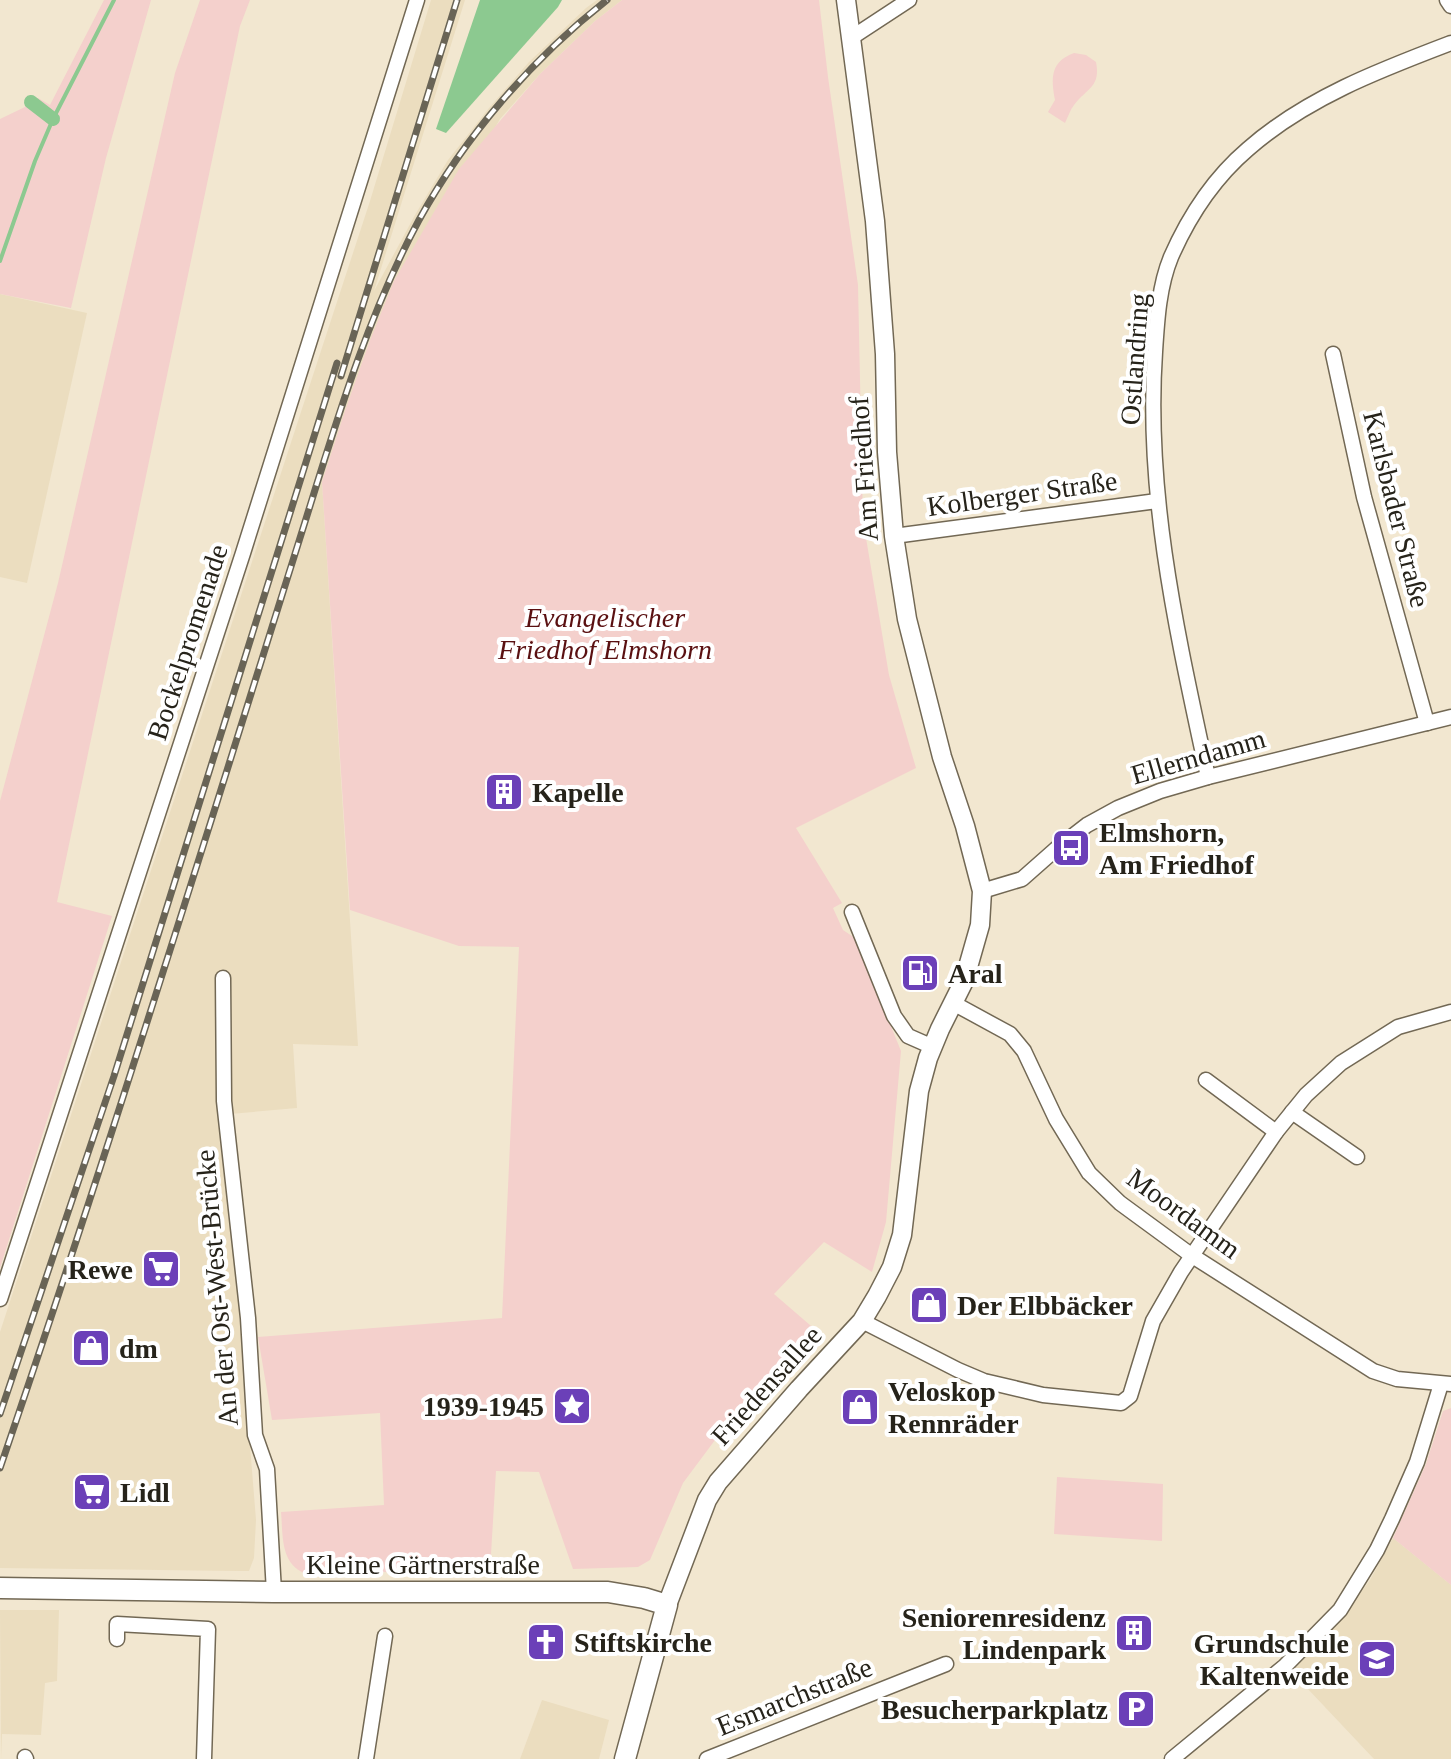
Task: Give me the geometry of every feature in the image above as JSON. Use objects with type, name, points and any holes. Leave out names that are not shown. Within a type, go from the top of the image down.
[{"type":"main road","name":"Kleine Gärtnerstraße","points":[[0,1588],[608,1592],[667,1605]]},
{"type":"main road","name":"Friedensallee","points":[[625,1759],[667,1605]]},
{"type":"street","name":"Bockelpromenade","points":[[0,1299],[238,568],[417,0]]},
{"type":"street","name":"Am Friedhof","points":[[846,0],[876,237],[894,536],[907,619],[942,757],[982,891],[980,925]]},
{"type":"street","points":[[851,38],[909,0]]},
{"type":"street","points":[[1447,0],[1451,6]]},
{"type":"street","name":"Ostlandring","points":[[1208,777],[1170,591],[1157,501],[1152,388],[1157,311],[1170,259],[1196,208],[1215,183],[1247,150],[1281,123],[1343,88],[1451,43]]},
{"type":"street","name":"Karlsbader Straße","points":[[1333,354],[1364,497],[1427,723]]},
{"type":"street","name":"Kolberger Straße","points":[[894,536],[1157,501]]},
{"type":"street","name":"Ellerndamm","points":[[982,891],[1022,879],[1087,825],[1160,791],[1451,717]]},
{"type":"street","points":[[852,912],[894,1016],[908,1036],[933,1047]]},
{"type":"street","name":"Friedensallee","points":[[667,1605],[707,1500],[718,1482],[862,1321],[892,1267],[902,1235],[919,1091],[933,1047],[964,981],[980,925]]},
{"type":"street","name":"An der Ost-West-Brücke","points":[[223,978],[224,1101],[248,1318],[255,1435],[267,1469],[274,1592]]},
{"type":"street","name":"Moordamm","points":[[953,1003],[1010,1034],[1024,1051],[1056,1119],[1089,1173],[1120,1203],[1191,1255],[1373,1371],[1397,1379],[1446,1384]]},
{"type":"street","points":[[862,1321],[984,1381],[1043,1395],[1121,1403],[1130,1396],[1134,1387],[1153,1321],[1191,1255],[1276,1132],[1306,1095],[1341,1063],[1398,1027],[1451,1012]]},
{"type":"street","points":[[1206,1080],[1276,1132]]},
{"type":"street","points":[[1292,1112],[1357,1157]]},
{"type":"street","points":[[1172,1759],[1285,1666],[1340,1610],[1392,1519],[1446,1384]]},
{"type":"street","points":[[117,1639],[117,1624],[208,1629],[204,1759]]},
{"type":"street","points":[[366,1759],[385,1636]]},
{"type":"street","name":"Esmarchstraße","points":[[707,1759],[946,1664]]},
{"type":"shaded area","points":[[431,0],[465,0],[374,291],[448,160],[489,108],[529,62],[586,8],[597,0],[622,0],[595,21],[540,74],[500,119],[369,343],[322,482],[358,1046],[293,1044],[297,1108],[219,1115],[237,1284],[256,1520],[254,1558],[249,1571],[0,1568],[0,1332],[370,201]]},
{"type":"shaded area","points":[[480,0],[562,0],[446,133],[436,129]]},
{"type":"shaded area","points":[[0,294],[87,313],[27,583],[0,577]]},
{"type":"shaded area","name":"Grundschule Kaltenweide","points":[[1393,1538],[1451,1585],[1451,1759],[1374,1759],[1291,1671],[1347,1611],[1370,1580]]},
{"type":"shaded area","points":[[0,1610],[59,1610],[57,1681],[45,1683],[41,1735],[2,1734],[1,1759]]},
{"type":"shaded area","points":[[542,1700],[609,1720],[599,1759],[520,1759]]},
{"type":"green space","points":[[104,0],[151,0],[106,158],[71,308],[0,294],[0,119],[38,98],[50,105]]},
{"type":"green space","points":[[200,0],[250,0],[240,26],[57,902],[112,916],[0,1268],[0,801],[58,583],[175,73]]},
{"type":"green space","name":"Evangelischer Friedhof Elmshorn","points":[[622,0],[819,0],[858,285],[863,520],[889,675],[916,768],[796,828],[842,903],[833,908],[843,930],[855,938],[901,1051],[886,1222],[872,1272],[824,1242],[774,1294],[825,1338],[718,1436],[683,1483],[650,1560],[638,1567],[573,1569],[539,1472],[496,1471],[490,1571],[304,1573],[287,1555],[281,1512],[384,1505],[380,1413],[272,1420],[258,1337],[502,1318],[519,947],[459,946],[350,910],[322,482],[369,343],[394,281],[459,169],[540,74],[595,21]]},
{"type":"green space","points":[[1074,53],[1086,55],[1096,62],[1097,70],[1095,82],[1073,107],[1065,123],[1048,112],[1055,100],[1053,78],[1056,66]]},
{"type":"green space","points":[[1451,1408],[1451,1585],[1393,1538],[1426,1464],[1443,1411]]},
{"type":"green space","points":[[1057,1477],[1163,1484],[1162,1541],[1054,1534]]},
{"type":"waterway","points":[[0,261],[53,119],[114,0]]},
{"type":"waterway","points":[[31,102],[53,119]]},
{"type":"railway","points":[[341,376],[457,0]]},
{"type":"railway","points":[[0,1468],[138,1051],[342,406],[384,293],[419,220],[457,158],[479,129],[552,47],[607,0]]},
{"type":"railway","points":[[0,1414],[114,1076],[337,363]]},
{"type":"place","name":"Kapelle","points":[[504,792]]},
{"type":"place","name":"Elmshorn, Am Friedhof","points":[[1071,848]]},
{"type":"place","name":"Aral","points":[[920,973]]},
{"type":"place","name":"Rewe","points":[[161,1269]]},
{"type":"place","name":"Der Elbbäcker","points":[[929,1305]]},
{"type":"place","name":"dm","points":[[91,1348]]},
{"type":"place","name":"1939-1945","points":[[572,1406]]},
{"type":"place","name":"Veloskop Rennräder","points":[[860,1407]]},
{"type":"place","name":"Lidl","points":[[92,1492]]},
{"type":"place","name":"Seniorenresidenz Lindenpark","points":[[1134,1633]]},
{"type":"place","name":"Stiftskirche","points":[[546,1642]]},
{"type":"place","name":"Grundschule Kaltenweide","points":[[1377,1659]]},
{"type":"place","name":"Besucherparkplatz","points":[[1136,1709]]}]
